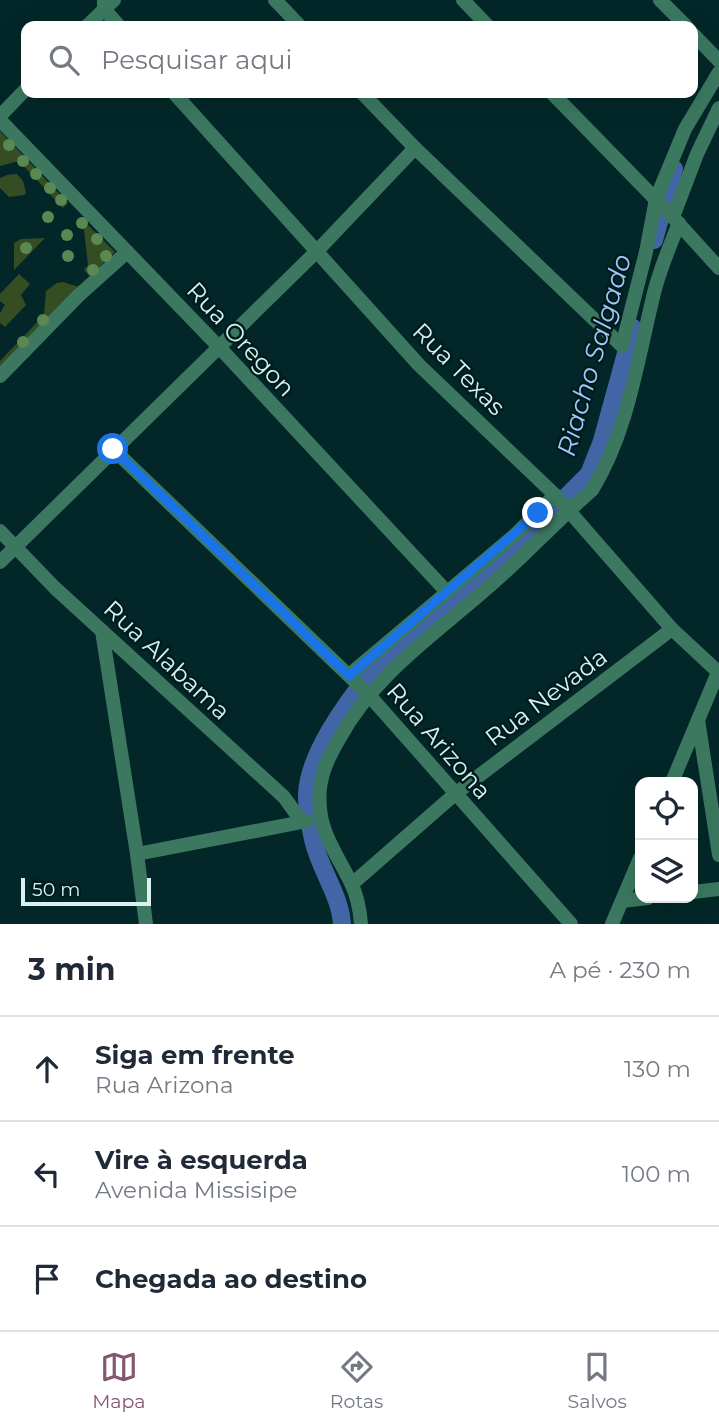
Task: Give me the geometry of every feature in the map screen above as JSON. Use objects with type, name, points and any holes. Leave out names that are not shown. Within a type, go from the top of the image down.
[{"type":"street","points":[[275,0],[295,21]]},
{"type":"street","points":[[463,0],[483,21]]},
{"type":"street","points":[[660,0],[681,21]]},
{"type":"street","points":[[92,21],[108,3],[117,21]]},
{"type":"street","points":[[698,39],[719,61]]},
{"type":"street","points":[[361,924],[352,884],[335,856],[320,808],[324,768],[366,693],[416,646],[502,575],[571,512],[592,490],[602,474],[628,401],[656,288],[667,211],[685,128],[719,72]]},
{"type":"street","points":[[0,118],[21,95]]},
{"type":"street","name":"Rua Texas","points":[[179,98],[419,365],[556,495],[672,629],[719,671]]},
{"type":"street","points":[[367,98],[415,148],[622,346],[646,252],[719,108]]},
{"type":"street","points":[[557,98],[719,268]]},
{"type":"street","name":"Rua Oregon","points":[[0,118],[219,347],[447,592]]},
{"type":"street","points":[[0,562],[317,251],[415,148]]},
{"type":"street","points":[[0,376],[78,296],[127,252]]},
{"type":"street","name":"Rua Arizona","points":[[113,449],[351,677],[571,924]]},
{"type":"street","points":[[351,677],[516,534],[556,495]]},
{"type":"street","name":"Rua Alabama","points":[[0,531],[102,631],[284,797],[304,822],[137,854]]},
{"type":"street","name":"Rua Nevada","points":[[352,884],[454,794],[672,629]]},
{"type":"street","points":[[102,631],[146,924]]},
{"type":"street","points":[[674,777],[719,671]]},
{"type":"street","points":[[698,720],[719,855]]},
{"type":"street","points":[[612,924],[635,870]]},
{"type":"street","points":[[698,891],[719,889]]},
{"type":"street","points":[[622,901],[635,900]]},
{"type":"green space","points":[[0,131],[68,203],[63,208],[19,161],[0,166]]},
{"type":"green space","points":[[17,174],[23,181],[26,193],[9,197],[0,188],[0,178]]},
{"type":"green space","points":[[81,218],[115,252],[90,276],[84,270],[88,265],[84,230],[77,222]]},
{"type":"green space","points":[[45,238],[14,270],[14,243],[21,239]]},
{"type":"green space","points":[[19,274],[30,284],[21,295],[26,305],[5,327],[0,323],[0,313],[5,305],[0,301],[0,294]]},
{"type":"green space","points":[[63,282],[79,287],[0,369],[0,361],[44,315],[46,291]]},
{"type":"waterway","name":"Riacho Salgado","points":[[654,240],[674,169]]},
{"type":"waterway","name":"Riacho Salgado","points":[[342,924],[338,903],[317,853],[308,813],[307,796],[313,765],[329,731],[370,674],[589,474],[602,441],[633,328]]},
{"type":"route","points":[[113,449],[349,676],[538,513]]}]
